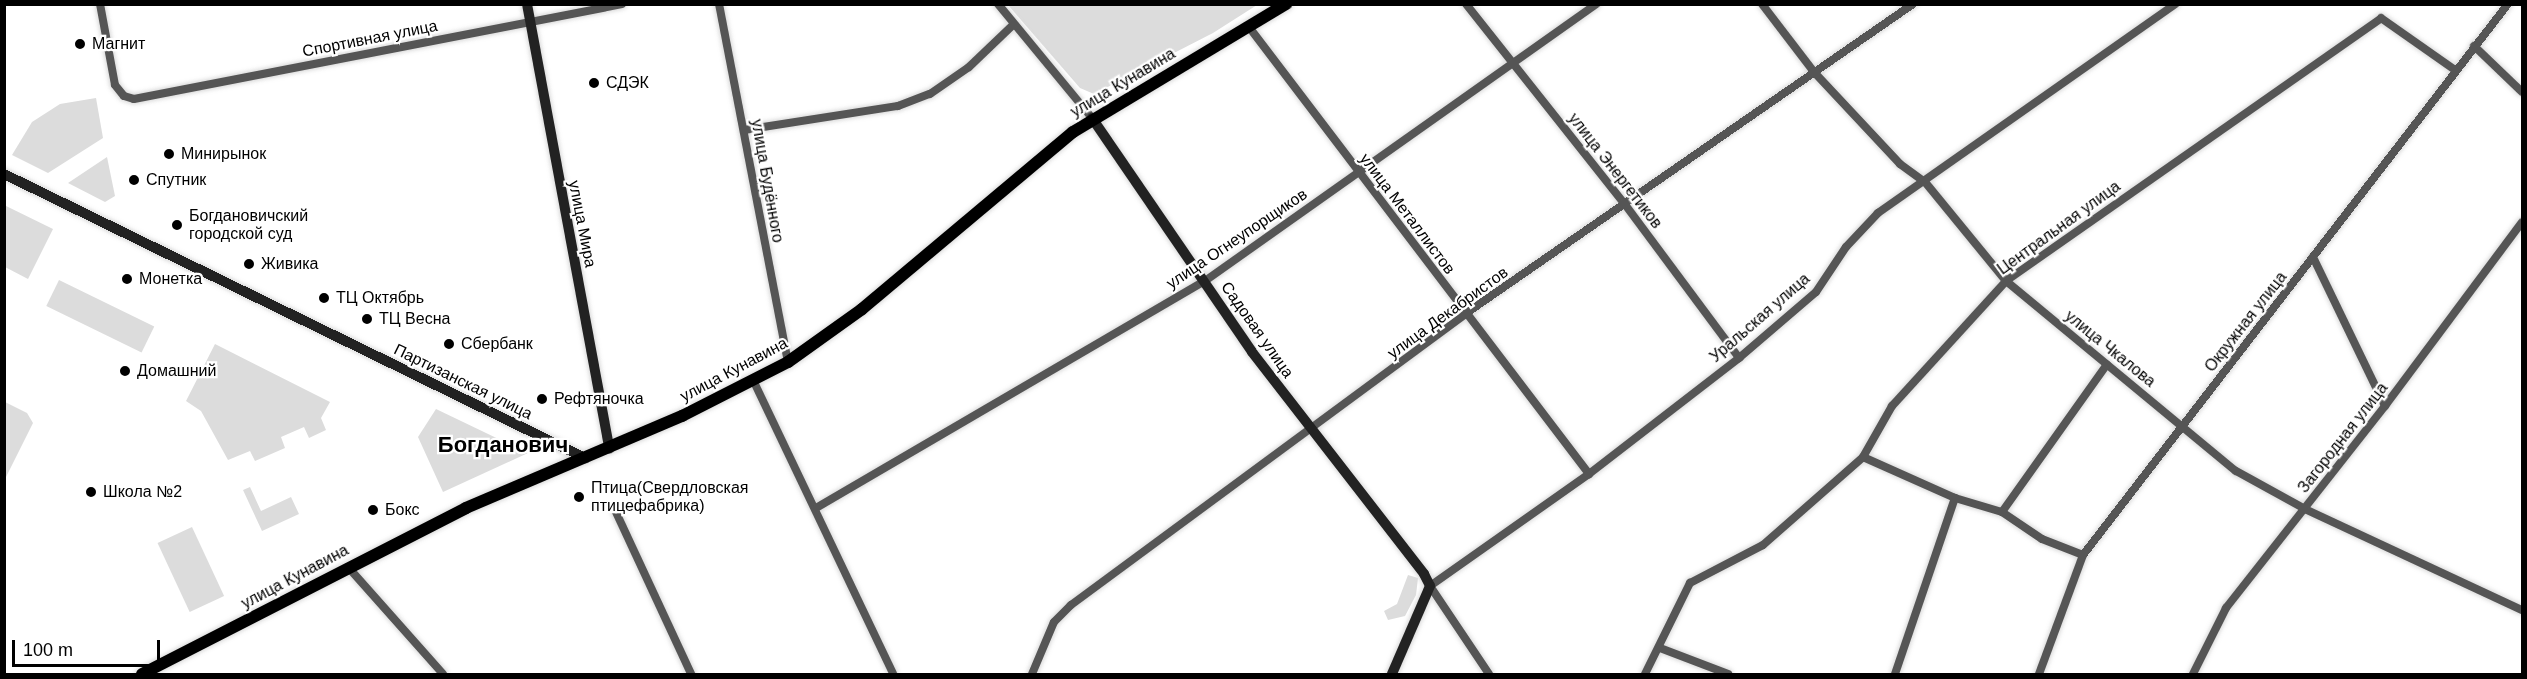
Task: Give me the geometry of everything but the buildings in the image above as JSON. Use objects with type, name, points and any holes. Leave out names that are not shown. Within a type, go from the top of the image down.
[{"type":"main road","name":"улица Кунавина","points":[[142,675],[466,508],[609,448],[753,382],[788,362],[855,315],[1092,118],[1286,4]]},
{"type":"street","name":"Спортивная улица","points":[[100,4],[115,85],[124,96],[134,99],[622,4]]},
{"type":"street","name":"улица Мира","points":[[527,4],[609,448]]},
{"type":"street","name":"улица Будённого","points":[[719,4],[788,362]]},
{"type":"street","name":"Садовая улица","points":[[998,4],[1092,118],[1119,163],[1205,281],[1252,352],[1424,574],[1489,675]]},
{"type":"street","name":"улица Энергетиков","points":[[1466,4],[1624,203],[1738,358]]},
{"type":"street","name":"улица Огнеупорщиков","points":[[816,508],[1205,281],[1596,4]]},
{"type":"street","name":"улица Чкалова","points":[[1762,4],[1814,72],[1900,164],[1925,182],[2006,281],[2236,471],[2305,509],[2523,610]]},
{"type":"street","name":"улица Декабристов","points":[[1032,675],[1054,622],[1071,605],[1312,431],[1466,314],[1913,4]]},
{"type":"street","name":"Уральская улица","points":[[1430,586],[1589,474],[1738,358],[1816,292],[1846,247],[1878,213],[2175,4]]},
{"type":"street","name":"Окружная улица","points":[[2039,675],[2083,555],[2508,4]]},
{"type":"street","name":"Центральная улица","points":[[1645,675],[1690,583],[1763,545],[1863,457],[1892,405],[2006,281],[2381,18],[2455,70]]},
{"type":"street","points":[[744,130],[898,106],[930,94],[969,67],[1014,24]]},
{"type":"street","name":"улица Металлистов","points":[[1249,27],[1589,474]]},
{"type":"street","points":[[2474,46],[2523,92]]},
{"type":"street","name":"Партизанская улица","points":[[4,174],[585,458]]},
{"type":"street","name":"Загородная улица","points":[[2193,675],[2226,608],[2385,406],[2523,222]]},
{"type":"street","points":[[2313,257],[2385,406]]},
{"type":"street","points":[[2002,512],[2107,364]]},
{"type":"street","points":[[753,382],[816,508],[893,675]]},
{"type":"street","points":[[1863,457],[1955,498],[2002,512],[2042,539],[2083,555]]},
{"type":"street","points":[[1895,675],[1955,498]]},
{"type":"street","points":[[615,510],[691,675]]},
{"type":"street","points":[[348,567],[443,675]]},
{"type":"street","points":[[1392,675],[1430,586]]},
{"type":"street","points":[[1660,648],[1728,675]]},
{"type":"shaded area","points":[[1008,5],[1257,5],[1213,33],[1094,94],[1080,88]]},
{"type":"shaded area","points":[[96,98],[103,138],[48,173],[12,155],[32,122],[60,104]]},
{"type":"shaded area","points":[[107,157],[115,196],[105,202],[68,183]]},
{"type":"shaded area","points":[[4,205],[53,229],[28,279],[5,267]]},
{"type":"shaded area","points":[[59,280],[154,326],[142,353],[46,306]]},
{"type":"shaded area","points":[[215,344],[330,402],[321,418],[326,430],[309,438],[304,427],[281,437],[285,448],[255,461],[250,451],[228,460],[201,411],[186,401]]},
{"type":"shaded area","points":[[5,402],[27,413],[33,423],[5,479]]},
{"type":"shaded area","points":[[436,409],[528,453],[443,492],[418,437]]},
{"type":"shaded area","points":[[250,487],[261,511],[291,497],[299,514],[262,531],[243,490]]},
{"type":"shaded area","points":[[192,527],[224,596],[190,612],[158,543]]},
{"type":"shaded area","points":[[1408,575],[1418,578],[1416,595],[1405,616],[1388,620],[1384,611],[1397,604]]},
{"type":"place","name":"Магнит","points":[[80,44]]},
{"type":"place","name":"СДЭК","points":[[594,83]]},
{"type":"place","name":"Минирынок","points":[[169,154]]},
{"type":"place","name":"Спутник","points":[[134,180]]},
{"type":"place","name":"Богдановичский городской суд","points":[[177,225]]},
{"type":"place","name":"Живика","points":[[249,264]]},
{"type":"place","name":"Монетка","points":[[127,279]]},
{"type":"place","name":"ТЦ Октябрь","points":[[324,298]]},
{"type":"place","name":"ТЦ Весна","points":[[367,319]]},
{"type":"place","name":"Сбербанк","points":[[449,344]]},
{"type":"place","name":"Домашний","points":[[125,371]]},
{"type":"place","name":"Рефтяночка","points":[[542,399]]},
{"type":"place","name":"Школа №2","points":[[91,492]]},
{"type":"place","name":"Птица(Свердловская птицефабрика)","points":[[579,497]]},
{"type":"place","name":"Бокс","points":[[373,510]]},
{"type":"district","name":"Богданович","points":[[503,445]]}]
